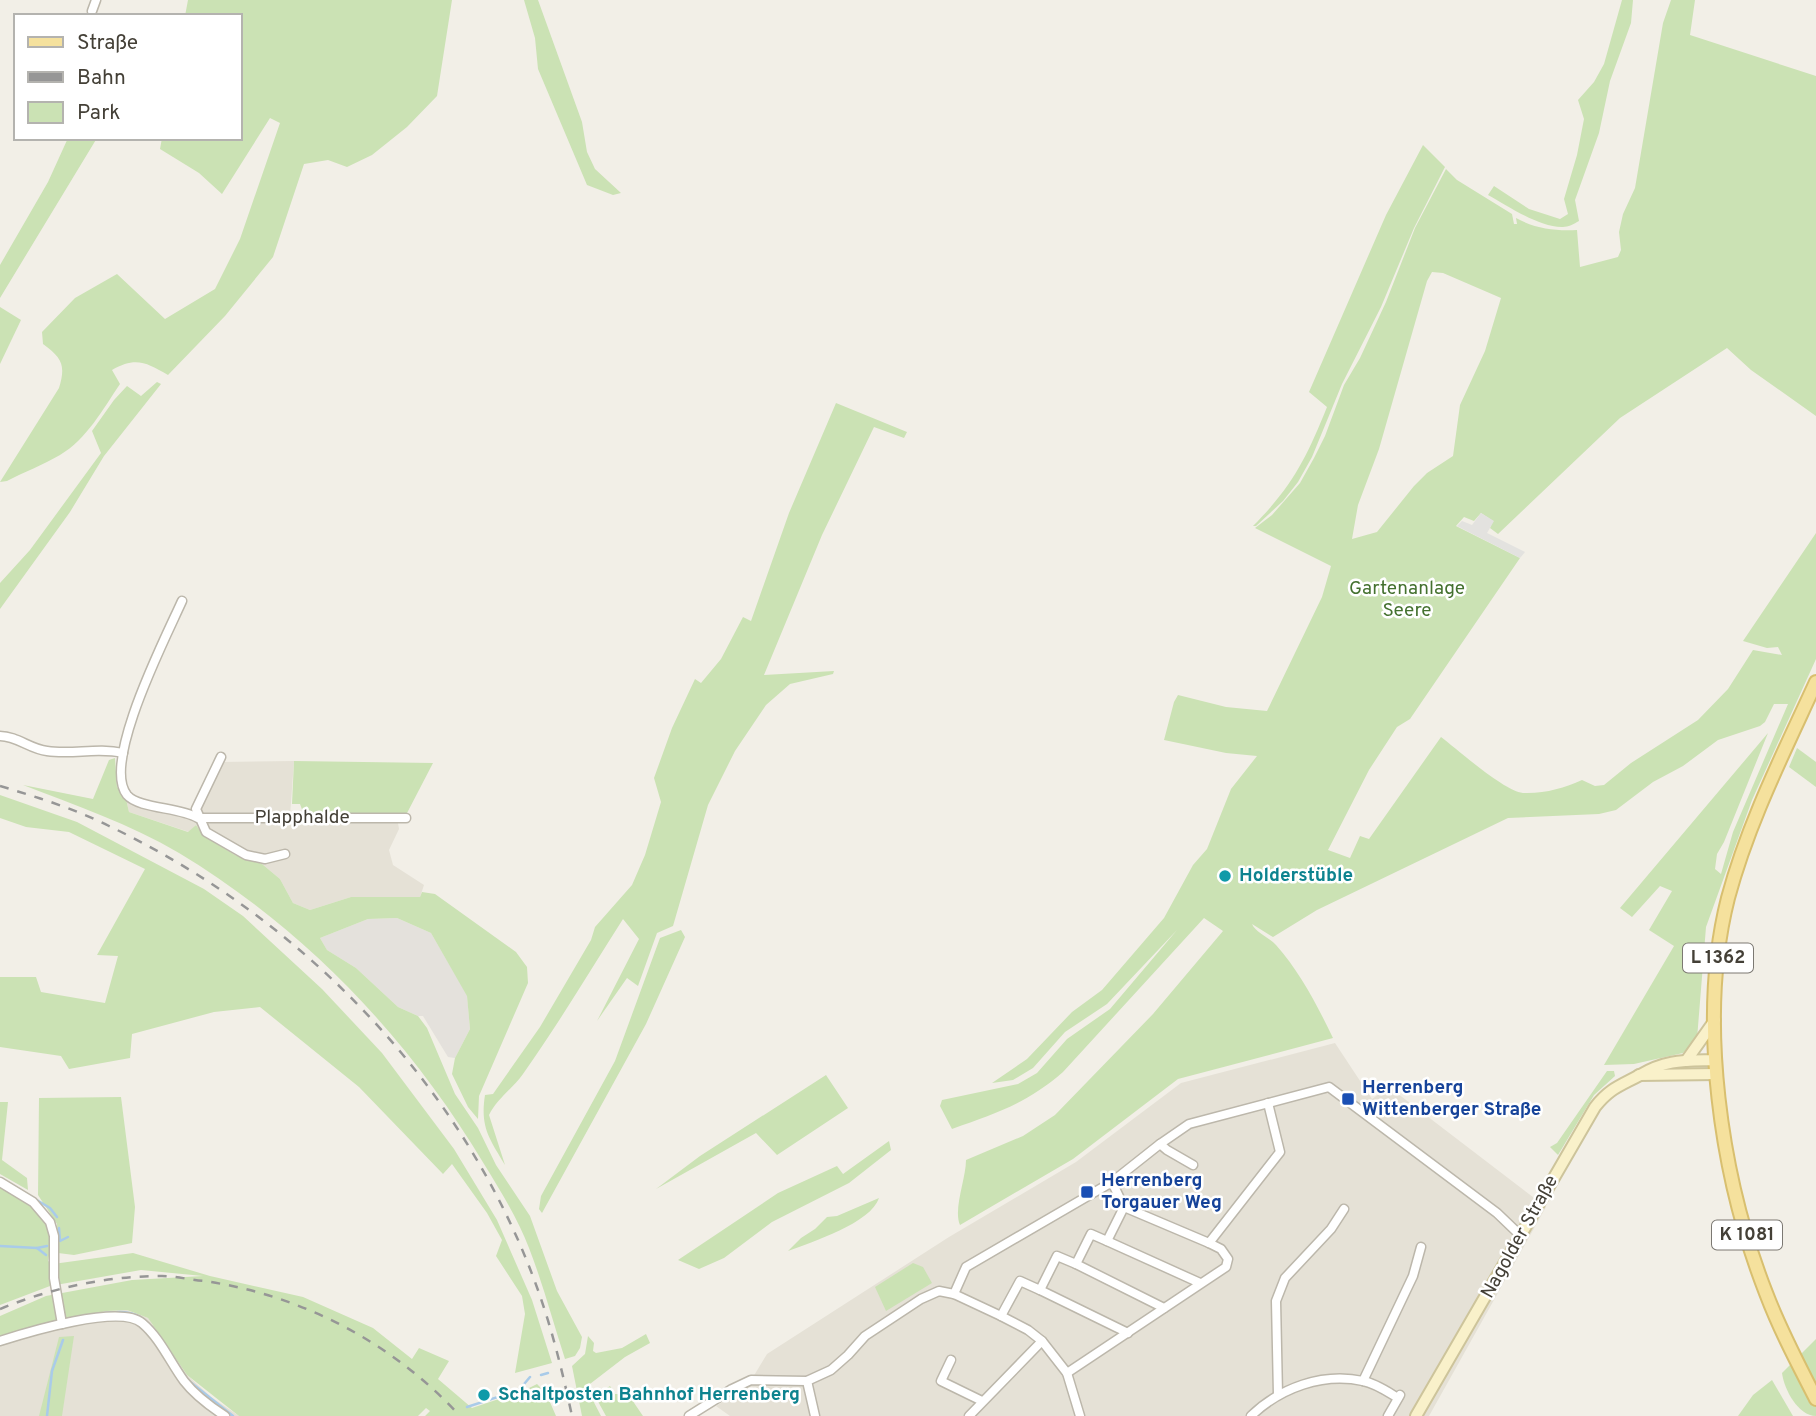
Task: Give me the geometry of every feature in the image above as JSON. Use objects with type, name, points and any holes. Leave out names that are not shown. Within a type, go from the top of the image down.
[{"type":"main road","name":"L 1362","points":[[1717,1074],[1715,1020],[1725,911],[1739,861],[1816,682]]},
{"type":"main road","points":[[1686,1061],[1715,1020]]},
{"type":"main road","name":"Nagolder Straße","points":[[1416,1416],[1588,1116],[1611,1090],[1658,1065],[1716,1060]]},
{"type":"main road","name":"Nagolder Straße","points":[[1639,1075],[1717,1074]]},
{"type":"main road","name":"K 1081","points":[[1717,1074],[1722,1124],[1742,1221],[1765,1292],[1816,1399]]},
{"type":"street","points":[[89,0],[92,11],[96,0]]},
{"type":"street","name":"Plapphalde","points":[[182,601],[135,709],[125,739],[122,786],[128,796],[137,802],[188,812],[198,818],[206,832],[246,855],[265,859],[285,854]]},
{"type":"street","points":[[0,736],[9,736],[41,751],[66,754],[107,749],[123,752]]},
{"type":"street","points":[[198,818],[196,809],[221,757]]},
{"type":"street","name":"Plapphalde","points":[[198,818],[406,818]]},
{"type":"street","points":[[954,1294],[966,1267],[1112,1182],[1189,1124],[1329,1087],[1496,1213],[1521,1236]]},
{"type":"street","points":[[1209,1243],[1280,1152],[1268,1103]]},
{"type":"street","points":[[1160,1144],[1193,1165]]},
{"type":"street","points":[[0,1182],[33,1202],[50,1222],[54,1236],[53,1264],[62,1324]]},
{"type":"street","points":[[1068,1373],[1226,1267],[1228,1259],[1222,1249],[1124,1207],[1112,1182]]},
{"type":"street","points":[[1107,1241],[1124,1207]]},
{"type":"street","points":[[1278,1395],[1276,1301],[1285,1278],[1331,1229],[1344,1209]]},
{"type":"street","points":[[1076,1264],[1091,1234],[1200,1283]]},
{"type":"street","points":[[1363,1381],[1413,1276],[1421,1247]]},
{"type":"street","points":[[1040,1290],[1057,1256],[1164,1308]]},
{"type":"street","points":[[1001,1316],[1020,1282],[1128,1333]]},
{"type":"street","points":[[689,1416],[751,1380],[807,1381],[831,1370],[865,1336],[921,1299],[939,1291],[954,1294],[1001,1316],[1028,1330],[1042,1341],[1068,1373],[1080,1416]]},
{"type":"street","points":[[0,1341],[62,1324],[124,1316],[141,1321],[185,1383],[211,1412],[225,1416]]},
{"type":"street","points":[[969,1416],[1042,1341]]},
{"type":"street","points":[[951,1360],[941,1381],[982,1401]]},
{"type":"street","points":[[1251,1416],[1278,1395],[1324,1379],[1363,1381],[1399,1396],[1388,1416]]},
{"type":"street","points":[[807,1381],[815,1416]]},
{"type":"shaded area","points":[[1481,513],[1494,521],[1487,533],[1525,552],[1520,558],[1457,526],[1462,521],[1472,525]]},
{"type":"shaded area","points":[[294,761],[290,816],[395,820],[399,829],[389,850],[393,865],[424,885],[420,897],[351,897],[310,910],[293,903],[280,879],[262,864],[235,855],[204,836],[196,825],[189,832],[129,812],[126,799],[186,815],[197,809],[220,762]]},
{"type":"shaded area","points":[[397,918],[431,933],[467,995],[470,1029],[455,1058],[448,1057],[423,1016],[398,1007],[356,968],[327,950],[320,938],[368,919]]},
{"type":"shaded area","points":[[1335,1043],[1372,1099],[1389,1087],[1546,1207],[1429,1416],[730,1416],[716,1406],[747,1387],[767,1354],[949,1237],[1076,1162],[1181,1083]]},
{"type":"shaded area","points":[[127,1310],[148,1318],[187,1375],[211,1397],[239,1416],[0,1416],[0,1336],[50,1322]]},
{"type":"green space","points":[[188,0],[452,0],[437,96],[407,127],[372,155],[347,167],[328,160],[304,164],[273,257],[225,316],[168,375],[154,367],[135,362],[112,370],[120,384],[94,423],[78,441],[54,459],[0,482],[59,388],[61,363],[43,344],[42,332],[75,298],[117,274],[165,319],[215,289],[240,239],[280,123],[270,118],[222,194],[199,173],[160,149],[162,140],[242,140],[242,14],[185,14]]},
{"type":"green space","points":[[524,0],[538,0],[582,122],[587,152],[595,169],[621,193],[613,195],[587,185],[538,69],[535,38]]},
{"type":"green space","points":[[1622,0],[1633,0],[1631,23],[1610,81],[1599,133],[1575,200],[1579,221],[1565,227],[1554,226],[1524,216],[1488,195],[1494,186],[1529,209],[1560,219],[1568,214],[1564,199],[1584,119],[1578,100],[1594,82],[1604,64]]},
{"type":"green space","name":"Gartenanlage Seere","points":[[1671,0],[1695,0],[1690,35],[1816,76],[1816,416],[1751,370],[1727,348],[1620,418],[1498,534],[1490,528],[1493,521],[1481,513],[1474,521],[1464,517],[1456,526],[1520,558],[1410,719],[1397,727],[1369,770],[1328,850],[1350,858],[1360,836],[1369,839],[1441,737],[1493,778],[1515,791],[1539,793],[1582,780],[1595,786],[1604,785],[1631,763],[1698,720],[1728,689],[1753,650],[1782,655],[1778,647],[1767,648],[1743,641],[1816,533],[1816,659],[1752,800],[1706,927],[1697,1039],[1683,1053],[1634,1064],[1604,1065],[1674,946],[1649,930],[1672,891],[1660,886],[1632,917],[1620,908],[1768,733],[1717,854],[1715,869],[1721,874],[1733,832],[1788,704],[1774,704],[1760,726],[1718,740],[1683,766],[1653,782],[1616,810],[1599,814],[1508,818],[1317,910],[1273,937],[1252,924],[1276,945],[1293,966],[1333,1038],[1178,1079],[1073,1159],[960,1225],[958,1211],[966,1160],[1023,1136],[1055,1115],[1153,1014],[1223,931],[1204,918],[1063,1072],[1023,1100],[952,1129],[940,1106],[942,1100],[1018,1084],[1037,1073],[1067,1039],[1110,1009],[1177,930],[1107,1004],[1065,1032],[1033,1068],[1013,1080],[992,1083],[1027,1059],[1072,1012],[1102,990],[1164,918],[1193,865],[1207,849],[1231,789],[1257,756],[1226,753],[1164,740],[1174,702],[1178,695],[1226,707],[1267,711],[1322,597],[1331,566],[1255,528],[1272,515],[1300,483],[1314,458],[1344,385],[1386,302],[1415,228],[1446,169],[1457,180],[1512,214],[1514,224],[1517,224],[1516,218],[1546,228],[1577,230],[1580,267],[1618,257],[1621,250],[1619,232],[1623,214],[1635,188],[1663,23]],"holes":[[[1432,272],[1443,273],[1501,298],[1485,351],[1460,405],[1453,456],[1427,473],[1377,532],[1352,539],[1358,505],[1379,449],[1427,281]]]},
{"type":"green space","points":[[67,140],[96,140],[0,298],[0,265],[48,182]]},
{"type":"green space","points":[[1423,145],[1445,167],[1414,228],[1381,307],[1342,384],[1312,457],[1283,501],[1253,526],[1288,484],[1312,441],[1327,407],[1309,392],[1386,215]]},
{"type":"green space","points":[[0,307],[21,320],[0,364]]},
{"type":"green space","points":[[157,382],[161,384],[104,456],[70,512],[0,609],[0,583],[30,550],[101,453],[92,431],[127,386],[141,396]]},
{"type":"green space","points":[[836,403],[907,432],[904,438],[874,427],[822,535],[764,675],[834,671],[833,674],[790,684],[766,705],[735,751],[708,805],[673,926],[657,933],[638,986],[627,978],[597,1021],[639,939],[623,919],[536,1055],[492,1109],[489,1115],[505,1165],[487,1132],[484,1116],[485,1095],[493,1094],[540,1027],[591,940],[595,927],[632,885],[645,855],[661,802],[654,778],[672,728],[695,679],[701,683],[721,659],[743,617],[751,621],[789,513]]},
{"type":"green space","points":[[1797,748],[1816,762],[1816,787],[1789,767]]},
{"type":"green space","points":[[115,758],[117,787],[126,799],[129,812],[188,832],[196,825],[204,836],[235,855],[262,864],[280,879],[293,903],[310,910],[351,897],[420,897],[422,892],[435,894],[516,952],[527,967],[528,983],[479,1096],[478,1119],[468,1107],[452,1074],[455,1058],[470,1029],[467,996],[431,933],[397,918],[368,919],[320,938],[327,950],[356,968],[398,1007],[418,1016],[427,1028],[455,1094],[478,1128],[496,1165],[530,1216],[557,1291],[582,1337],[575,1356],[565,1359],[529,1248],[490,1174],[422,1073],[350,989],[311,951],[269,916],[179,853],[122,824],[23,785],[93,799],[109,760]]},
{"type":"green space","points":[[294,761],[433,763],[406,815],[304,815],[300,804],[292,804]]},
{"type":"green space","points":[[0,795],[77,822],[204,889],[243,916],[322,989],[382,1053],[454,1149],[497,1220],[532,1300],[552,1363],[515,1373],[525,1314],[522,1296],[496,1256],[502,1240],[487,1213],[452,1164],[443,1174],[359,1087],[260,1007],[214,1012],[132,1034],[130,1058],[69,1069],[61,1056],[0,1047],[0,977],[36,977],[41,992],[105,1003],[118,956],[97,955],[145,869],[69,832],[26,827],[0,818]]},
{"type":"green space","points":[[681,930],[685,937],[646,1024],[542,1213],[539,1209],[541,1196],[615,1061],[660,938]]},
{"type":"green space","points":[[1607,1071],[1614,1071],[1615,1076],[1594,1095],[1558,1155],[1550,1147],[1557,1143]]},
{"type":"green space","points":[[826,1075],[848,1108],[777,1155],[756,1133],[656,1189],[700,1156]]},
{"type":"green space","points":[[121,1097],[135,1207],[132,1243],[74,1255],[58,1253],[57,1224],[38,1195],[39,1098]]},
{"type":"green space","points":[[0,1102],[8,1102],[2,1160],[27,1178],[28,1190],[0,1174]]},
{"type":"green space","points":[[889,1141],[891,1150],[849,1183],[772,1222],[724,1258],[699,1269],[678,1260],[778,1193],[837,1166],[843,1174]]},
{"type":"green space","points":[[0,1185],[33,1206],[46,1221],[51,1242],[48,1261],[53,1264],[133,1253],[210,1276],[303,1297],[373,1328],[412,1359],[419,1348],[449,1361],[438,1379],[472,1408],[537,1384],[546,1393],[556,1416],[425,1416],[430,1411],[426,1408],[418,1416],[239,1416],[187,1375],[148,1318],[127,1310],[50,1322],[0,1336],[0,1316],[46,1296],[132,1280],[203,1276],[141,1270],[50,1286],[0,1305]]},
{"type":"green space","points":[[879,1198],[865,1216],[853,1223],[788,1251],[827,1217],[837,1216]]},
{"type":"green space","points":[[913,1263],[923,1267],[932,1283],[886,1311],[875,1287]]},
{"type":"green space","points":[[646,1334],[650,1343],[625,1357],[586,1387],[601,1416],[582,1416],[572,1366],[585,1354],[588,1336],[594,1343],[593,1351],[596,1353],[622,1348]]},
{"type":"green space","points":[[74,1336],[62,1416],[39,1416],[59,1337]]},
{"type":"green space","points":[[1816,1339],[1816,1416],[1803,1412],[1798,1407],[1782,1373]]},
{"type":"green space","points":[[1772,1380],[1793,1416],[1738,1416],[1753,1395]]},
{"type":"green space","points":[[610,1386],[615,1394],[628,1394],[643,1416],[606,1416],[595,1396]]},
{"type":"waterway","points":[[15,1187],[50,1208],[57,1217]]},
{"type":"waterway","points":[[59,1228],[60,1241],[68,1237]]},
{"type":"waterway","points":[[0,1246],[47,1246]]},
{"type":"waterway","points":[[37,1248],[46,1255]]},
{"type":"waterway","points":[[97,1314],[129,1313],[146,1322]]},
{"type":"waterway","points":[[47,1416],[52,1371],[63,1340]]},
{"type":"waterway","points":[[541,1375],[548,1373]]},
{"type":"waterway","points":[[467,1407],[519,1390],[530,1377]]},
{"type":"waterway","points":[[189,1381],[233,1416]]},
{"type":"railway","points":[[0,786],[96,820],[181,864],[248,909],[312,961],[370,1018],[423,1080],[469,1147],[508,1218],[544,1308],[572,1416]]},
{"type":"railway","points":[[0,1309],[59,1289],[120,1278],[167,1276],[240,1288],[276,1298],[344,1326],[406,1366],[460,1416]]},
{"type":"place","name":"Holderstüble","points":[[1225,876]]},
{"type":"place","name":"Herrenberg Wittenberger Straße","points":[[1348,1099]]},
{"type":"place","name":"Herrenberg Torgauer Weg","points":[[1087,1192]]},
{"type":"place","name":"Schaltposten Bahnhof Herrenberg","points":[[484,1395]]}]
